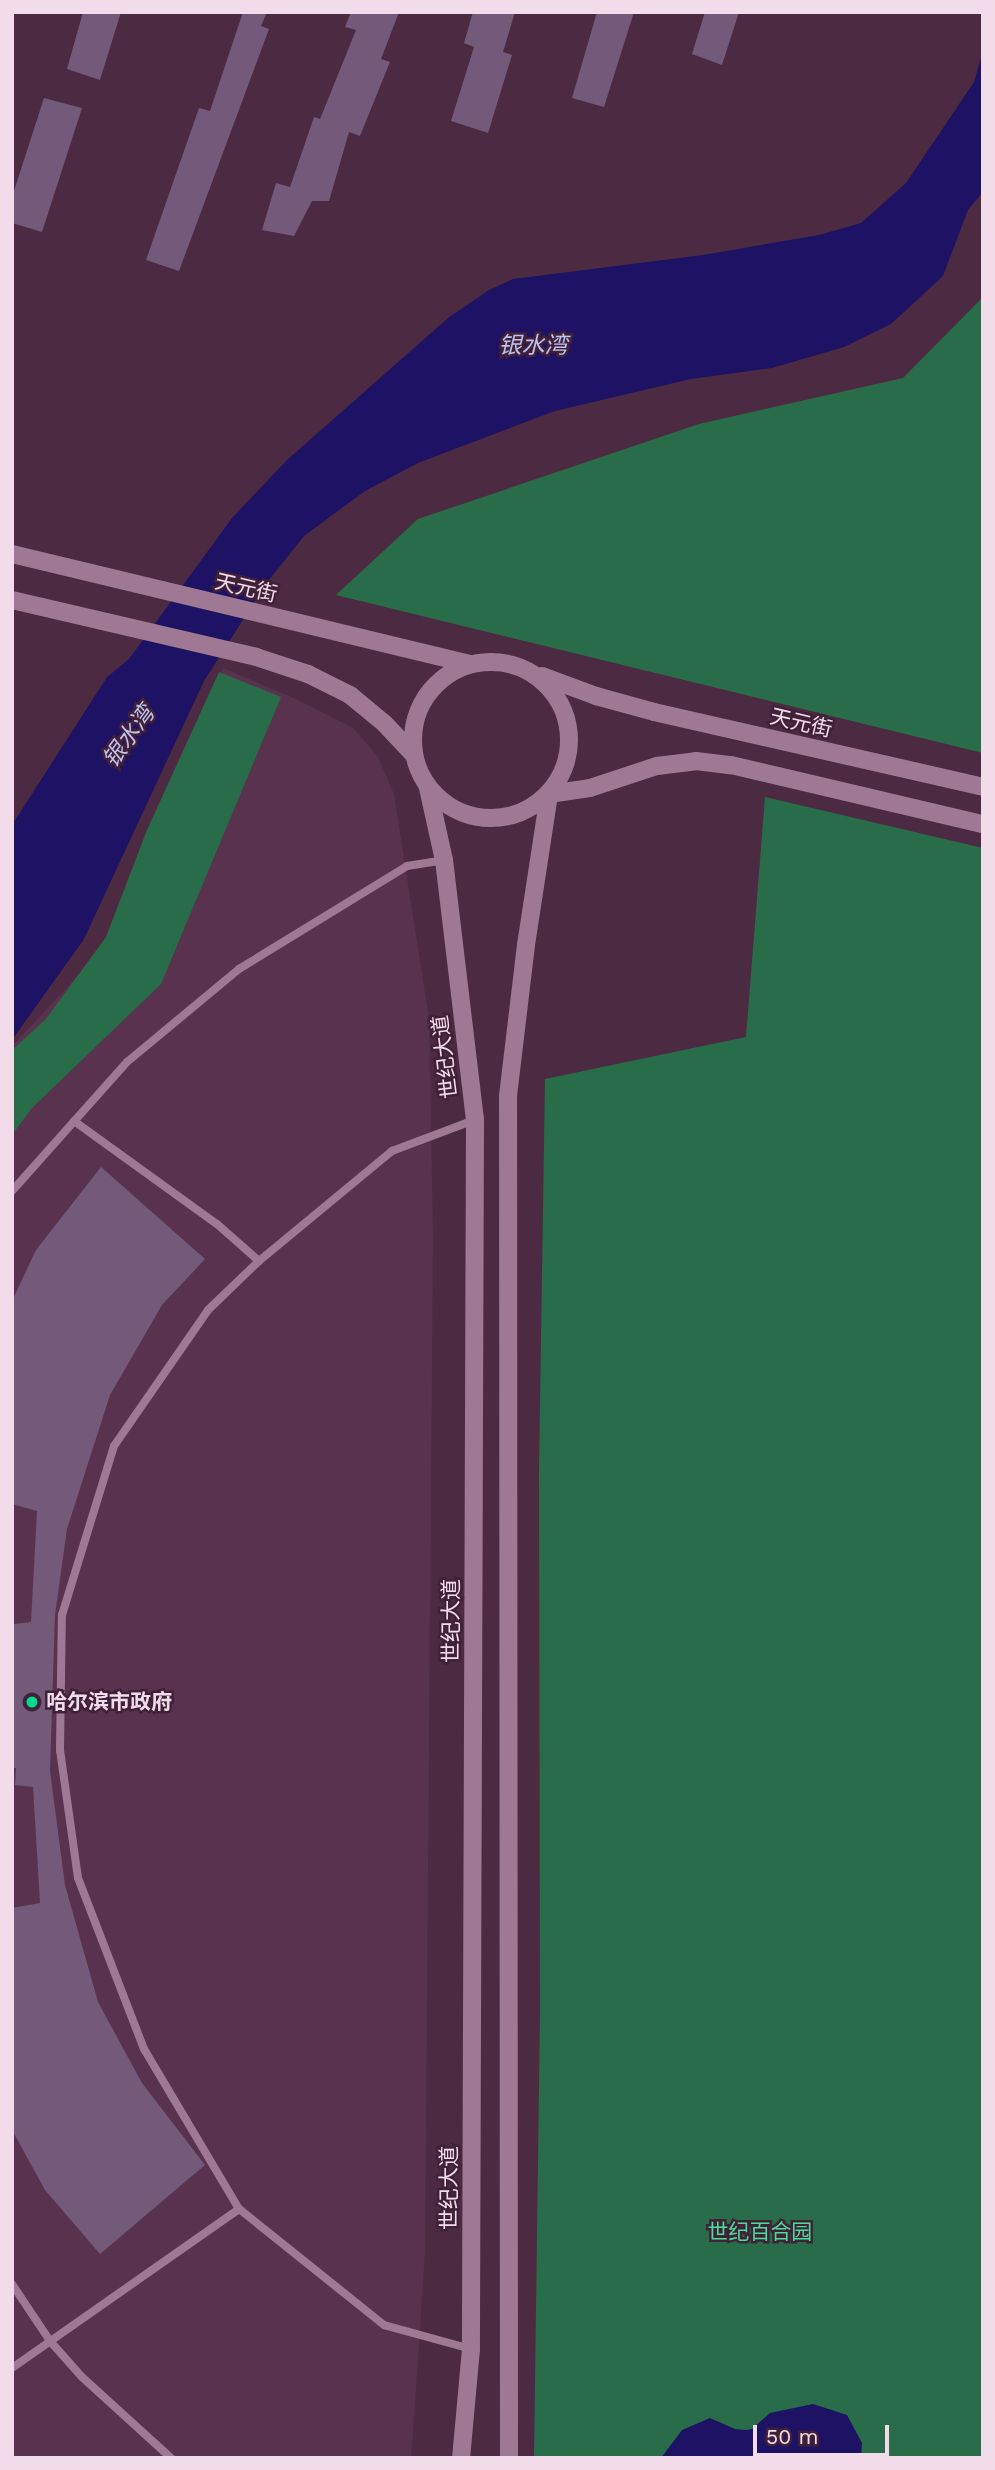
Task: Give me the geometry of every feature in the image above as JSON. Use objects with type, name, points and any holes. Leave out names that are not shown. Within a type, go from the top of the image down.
[{"type":"main road","name":"天元街","points":[[12,554],[471,664]]},
{"type":"main road","points":[[12,600],[256,657],[308,674],[350,695],[385,724],[414,755]]},
{"type":"main road","points":[[492,661],[513,664],[532,672],[550,687],[562,706],[569,729],[569,752],[560,776],[549,794],[531,808],[510,817],[487,819],[465,814],[445,804],[429,788],[414,755],[412,736],[417,712],[430,690],[448,674],[471,664],[492,661]]},
{"type":"main road","name":"天元街","points":[[532,672],[596,696],[654,712],[983,787]]},
{"type":"main road","points":[[549,794],[590,788],[657,766],[696,761],[731,765],[983,824]]},
{"type":"main road","name":"世纪大道","points":[[429,788],[444,860],[475,1119],[471,2349],[461,2458]]},
{"type":"main road","points":[[509,2458],[508,1097],[526,945],[549,794]]},
{"type":"lane","points":[[12,1191],[127,1062],[239,969],[407,866],[444,860]]},
{"type":"lane","points":[[471,2349],[384,2325],[239,2209],[144,2049],[78,1878],[60,1750],[62,1615],[114,1446],[208,1310],[259,1261],[392,1151],[475,1119]]},
{"type":"lane","points":[[74,1121],[217,1224],[259,1261]]},
{"type":"lane","points":[[12,2368],[239,2209]]},
{"type":"lane","points":[[12,2284],[50,2341],[82,2377],[171,2458]]},
{"type":"shaded area","points":[[223,668],[298,700],[353,728],[378,757],[394,794],[429,1019],[433,1237],[425,2251],[411,2458],[12,2458],[12,1046],[103,949]]},
{"type":"green space","points":[[983,297],[983,753],[336,595],[418,519],[699,424],[903,378]]},
{"type":"green space","points":[[219,672],[281,697],[161,984],[32,1108],[12,1135],[12,1050],[46,1019],[106,937],[147,830]]},
{"type":"green space","name":"世纪百合园","points":[[765,797],[983,848],[983,2458],[534,2458],[540,2013],[539,1470],[545,1079],[746,1037]]},
{"type":"water","name":"银水湾","points":[[983,51],[983,192],[968,210],[943,276],[891,324],[844,347],[772,368],[691,379],[555,411],[418,463],[365,491],[304,536],[265,585],[204,681],[84,939],[12,1040],[12,825],[107,677],[129,659],[232,518],[287,460],[448,318],[489,290],[513,279],[703,255],[819,235],[861,223],[906,183],[974,82]]},
{"type":"water","points":[[813,2404],[847,2415],[862,2443],[861,2458],[661,2458],[682,2430],[710,2418],[735,2429],[746,2430],[752,2429],[770,2413]]},
{"type":"building","points":[[83,12],[121,12],[100,80],[67,69]]},
{"type":"building","points":[[243,12],[267,12],[261,26],[269,29],[179,271],[146,260],[199,108],[210,111]]},
{"type":"building","points":[[351,12],[399,12],[381,59],[390,62],[360,136],[349,132],[329,201],[312,201],[294,236],[262,230],[276,183],[290,187],[314,117],[320,119],[356,30],[345,27]]},
{"type":"building","points":[[473,12],[515,12],[503,52],[512,55],[488,133],[451,121],[474,47],[464,43]]},
{"type":"building","points":[[597,12],[634,12],[604,107],[572,98]]},
{"type":"building","points":[[705,12],[739,12],[722,65],[692,54]]},
{"type":"building","points":[[44,98],[82,108],[42,232],[12,223],[12,197]]},
{"type":"building","name":"哈尔滨市政府","points":[[101,1167],[205,1259],[162,1305],[110,1395],[67,1529],[55,1615],[50,1771],[65,1885],[98,2002],[142,2083],[205,2165],[100,2254],[45,2190],[12,2130],[12,1908],[40,1903],[33,1787],[15,1785],[16,1768],[12,1768],[12,1636],[14,1624],[31,1622],[37,1511],[12,1504],[12,1301],[36,1250]]},
{"type":"place","name":"哈尔滨市政府","points":[[32,1702]]}]
